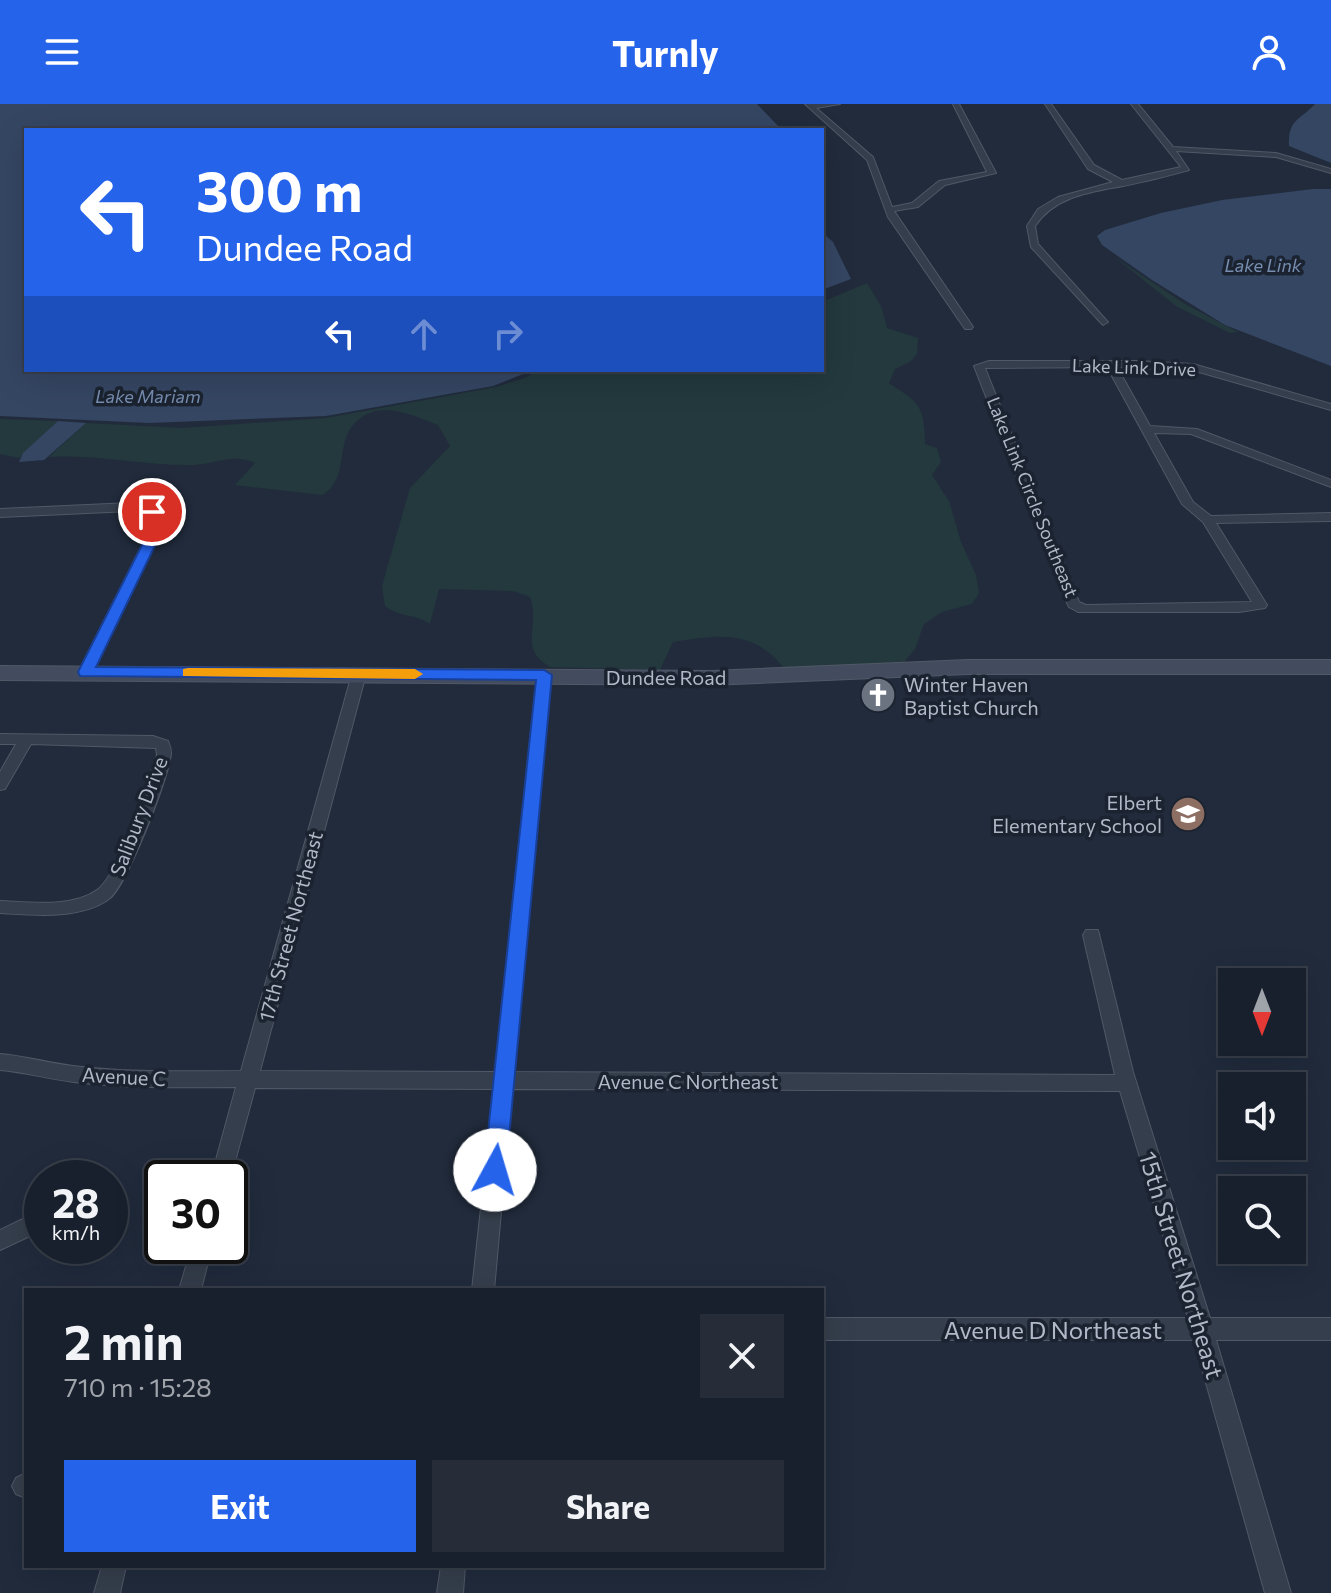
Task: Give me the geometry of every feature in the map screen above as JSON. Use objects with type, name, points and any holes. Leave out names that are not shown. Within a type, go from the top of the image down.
[{"type":"main road","name":"Dundee Road","points":[[0,673],[711,678],[968,667],[1331,667]]},
{"type":"street","points":[[809,105],[837,104]]},
{"type":"street","points":[[889,210],[915,205],[942,183],[992,173],[956,104]]},
{"type":"street","points":[[1048,104],[1091,167],[1123,184]]},
{"type":"street","points":[[1103,322],[1034,245],[1029,234],[1030,224],[1035,214],[1057,200],[1186,168],[1174,149],[1134,104]]},
{"type":"street","points":[[809,105],[870,159],[889,210],[968,327]]},
{"type":"street","points":[[1174,149],[1276,155],[1331,171]]},
{"type":"street","points":[[1110,364],[1188,504],[1208,520],[1331,517]]},
{"type":"street","name":"Lake Link Drive","points":[[979,366],[1172,365],[1214,371],[1331,407]]},
{"type":"street","name":"Lake Link Circle Southeast","points":[[979,366],[1074,604],[1083,609],[1239,608],[1260,605],[1208,520]]},
{"type":"street","points":[[1147,429],[1193,431],[1331,484]]},
{"type":"street","points":[[0,513],[131,507],[158,515],[158,525],[86,672]]},
{"type":"street","name":"17th Street Northeast","points":[[226,1160],[359,674]]},
{"type":"street","points":[[483,1288],[544,675]]},
{"type":"street","name":"Salibury Drive","points":[[0,739],[153,741],[163,745],[164,755],[118,877],[105,894],[61,908],[0,907]]},
{"type":"street","points":[[0,785],[26,740]]},
{"type":"street","name":"15th Street Northeast","points":[[1092,935],[1127,1083],[1278,1593]]},
{"type":"street","name":"Avenue C","points":[[0,1062],[107,1077],[249,1078]]},
{"type":"street","name":"Avenue C Northeast","points":[[249,1078],[1127,1083]]},
{"type":"street","points":[[0,1240],[24,1228]]},
{"type":"street","points":[[191,1288],[197,1264]]},
{"type":"street","name":"Avenue D Northeast","points":[[824,1329],[1331,1329]]},
{"type":"street","points":[[107,1593],[113,1568]]},
{"type":"street","points":[[450,1593],[453,1568]]},
{"type":"green space","points":[[1116,258],[1185,304],[1238,332],[1230,333],[1176,306]]},
{"type":"green space","points":[[867,283],[881,306],[887,328],[918,338],[917,354],[910,362],[895,369],[889,383],[919,407],[925,444],[937,448],[941,462],[932,475],[949,501],[961,542],[976,575],[979,593],[972,604],[942,612],[924,624],[915,649],[902,665],[784,668],[760,646],[720,637],[673,642],[660,670],[550,667],[540,660],[532,645],[533,608],[530,597],[513,591],[439,589],[430,624],[390,610],[385,606],[382,586],[410,488],[450,446],[438,425],[402,412],[374,412],[354,424],[344,444],[337,477],[323,495],[235,485],[255,463],[240,459],[176,465],[49,457],[86,423],[182,428],[326,418],[496,387],[536,372],[824,372],[824,301]]},
{"type":"green space","points":[[0,419],[58,421],[19,458],[0,454]]},
{"type":"water","name":"Lake Mariam","points":[[0,104],[757,104],[780,128],[24,128],[24,372],[528,372],[493,386],[326,416],[149,423],[0,416]]},
{"type":"water","points":[[1315,104],[1331,104],[1331,163],[1289,146],[1293,125]]},
{"type":"water","name":"Lake Link","points":[[1331,189],[1331,366],[1225,325],[1152,280],[1102,245],[1097,236],[1105,230],[1161,213],[1222,200]]},
{"type":"water","points":[[824,213],[825,235],[833,242],[851,279],[824,289]]},
{"type":"water","points":[[58,421],[86,423],[44,460],[19,462],[23,453]]},
{"type":"slow traffic","points":[[188,673],[415,674]]},
{"type":"place","name":"Winter Haven Baptist Church","points":[[878,695]]},
{"type":"place","name":"Elbert Elementary School","points":[[1188,814]]},
{"type":"route","points":[[152,512],[158,515],[158,525],[86,672],[544,675],[495,1170]]}]
